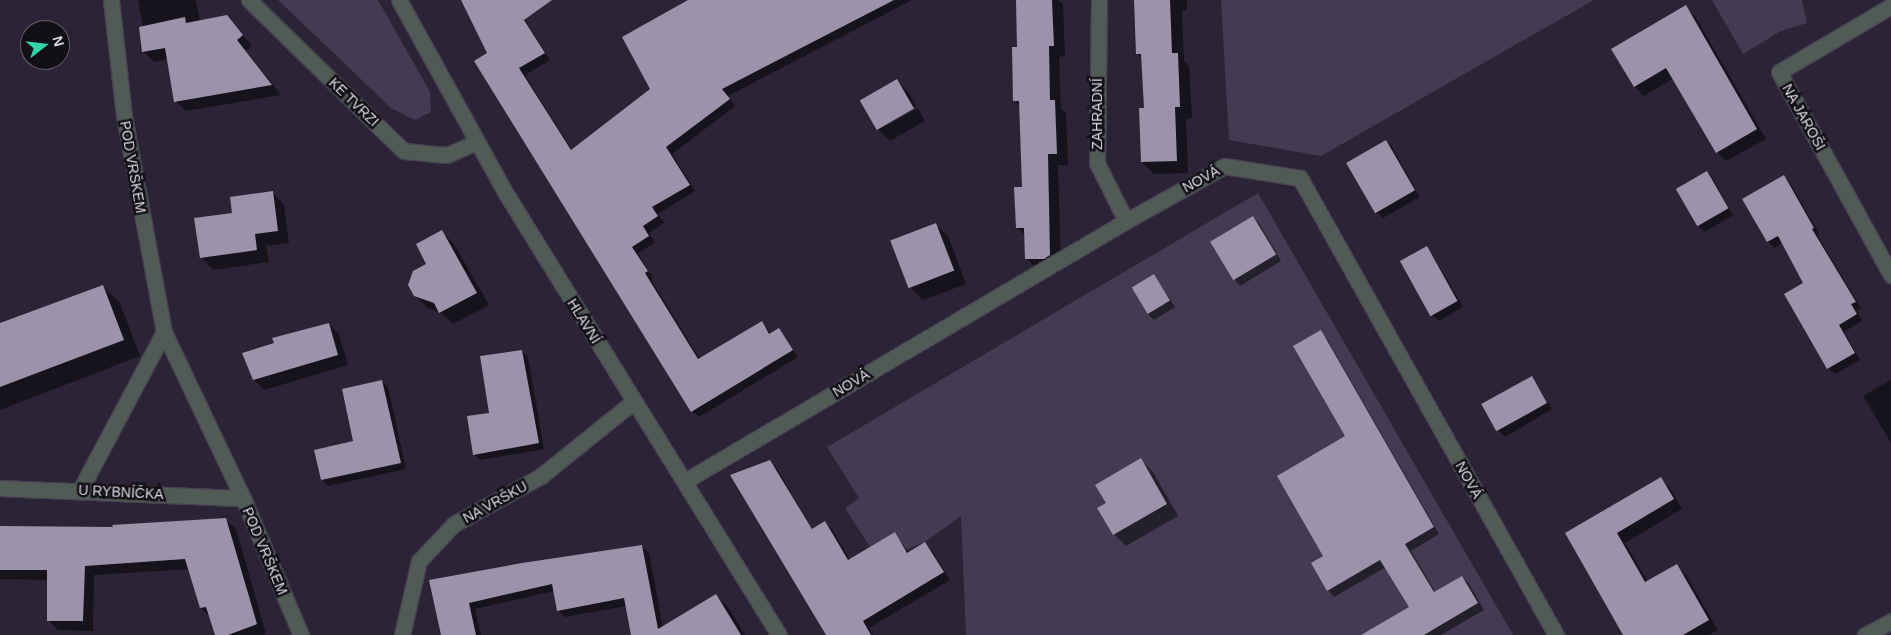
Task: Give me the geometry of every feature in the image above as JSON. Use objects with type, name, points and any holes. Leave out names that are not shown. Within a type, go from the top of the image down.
[{"type":"street","name":"POD VRŠKEM","points":[[111,0],[124,116],[164,332],[242,498],[302,635]]},
{"type":"street","name":"KE TVRZI","points":[[249,0],[404,150],[447,155],[476,142]]},
{"type":"street","name":"HLAVNÍ","points":[[399,0],[476,142],[556,276],[779,635]]},
{"type":"street","name":"ZAHRADNÍ","points":[[1099,0],[1097,163],[1126,221]]},
{"type":"street","name":"NA JAROŠI","points":[[1891,6],[1779,72],[1891,275]]},
{"type":"street","name":"NOVÁ","points":[[685,481],[1126,221],[1225,166],[1300,178],[1556,635]]},
{"type":"street","points":[[80,490],[164,332]]},
{"type":"street","name":"NA VRŠKU","points":[[402,635],[419,561],[454,524],[541,476],[634,401]]},
{"type":"street","name":"U RYBNÍČKA","points":[[0,488],[242,498]]},
{"type":"street","points":[[1865,635],[1891,620]]},
{"type":"shaded area","points":[[278,0],[378,0],[430,92],[431,112],[415,120],[391,108]]},
{"type":"shaded area","points":[[1221,0],[1594,0],[1321,156],[1229,140]]},
{"type":"shaded area","points":[[1712,0],[1802,0],[1807,23],[1781,31],[1743,54]]},
{"type":"shaded area","points":[[1258,193],[1513,635],[966,635],[961,516],[925,542],[905,550],[895,532],[870,547],[845,508],[859,498],[827,447]]},
{"type":"building","points":[[461,0],[552,0],[524,20],[545,53],[519,68],[571,150],[650,89],[622,37],[688,0],[894,0],[722,89],[730,99],[666,147],[690,185],[652,207],[658,216],[643,226],[649,236],[632,247],[648,271],[645,273],[698,359],[762,321],[769,334],[779,328],[793,350],[691,412],[474,61],[487,53]]},
{"type":"building","points":[[1016,0],[1052,0],[1054,46],[1049,46],[1050,100],[1055,100],[1057,154],[1048,154],[1050,255],[1044,259],[1025,259],[1024,228],[1016,228],[1014,187],[1022,187],[1019,101],[1013,101],[1012,47],[1017,47]]},
{"type":"building","points":[[1134,0],[1170,0],[1172,53],[1178,53],[1180,107],[1175,107],[1177,161],[1141,162],[1139,108],[1144,108],[1141,54],[1136,54]]},
{"type":"building","points":[[1686,5],[1757,129],[1716,153],[1666,68],[1634,87],[1611,49]]},
{"type":"building","points":[[227,15],[243,35],[237,40],[272,85],[174,102],[165,48],[142,52],[139,27],[185,17],[186,23]]},
{"type":"building","points":[[897,79],[914,108],[877,130],[860,100]]},
{"type":"building","points":[[1386,140],[1415,190],[1375,213],[1346,163]]},
{"type":"building","points":[[1707,171],[1728,208],[1697,226],[1676,189]]},
{"type":"building","points":[[1784,175],[1814,228],[1812,229],[1856,302],[1851,304],[1857,314],[1839,325],[1855,353],[1827,369],[1784,294],[1803,283],[1778,236],[1767,242],[1742,199]]},
{"type":"building","points":[[273,191],[278,231],[255,234],[257,250],[200,258],[194,218],[232,213],[230,197]]},
{"type":"building","points":[[1253,216],[1276,255],[1233,280],[1210,242]]},
{"type":"building","points":[[936,223],[954,271],[909,288],[890,241]]},
{"type":"building","points":[[442,230],[477,293],[439,313],[434,303],[414,296],[408,285],[413,271],[426,264],[416,244]]},
{"type":"building","points":[[1427,246],[1458,301],[1430,316],[1400,261]]},
{"type":"building","points":[[1154,274],[1170,301],[1148,314],[1132,287]]},
{"type":"building","points":[[103,285],[124,340],[0,387],[0,323]]},
{"type":"building","points":[[329,323],[338,355],[253,380],[242,353],[274,343],[272,338]]},
{"type":"building","points":[[1321,330],[1434,527],[1405,544],[1434,592],[1462,576],[1478,603],[1424,635],[1361,635],[1409,607],[1380,560],[1327,591],[1311,563],[1323,556],[1277,476],[1345,436],[1293,346]]},
{"type":"building","points":[[522,350],[539,443],[473,455],[467,416],[489,413],[480,356]]},
{"type":"building","points":[[1532,376],[1547,403],[1496,431],[1481,404]]},
{"type":"building","points":[[382,380],[401,463],[321,480],[314,450],[353,441],[342,389]]},
{"type":"building","points":[[1141,458],[1167,504],[1113,535],[1097,508],[1106,503],[1095,485]]},
{"type":"building","points":[[770,460],[812,529],[825,521],[848,560],[895,532],[907,553],[925,542],[944,572],[863,621],[871,635],[826,635],[730,475]]},
{"type":"building","points":[[1661,477],[1674,499],[1617,533],[1645,582],[1677,564],[1709,620],[1683,635],[1623,635],[1565,533]]},
{"type":"building","points":[[226,518],[257,624],[228,635],[215,635],[206,607],[200,608],[185,559],[85,566],[83,621],[47,621],[47,570],[0,570],[0,526],[113,527],[112,525]]},
{"type":"building","points":[[642,545],[658,629],[716,594],[741,635],[631,635],[624,598],[557,611],[552,584],[469,603],[476,635],[441,635],[429,580],[522,563]]}]
